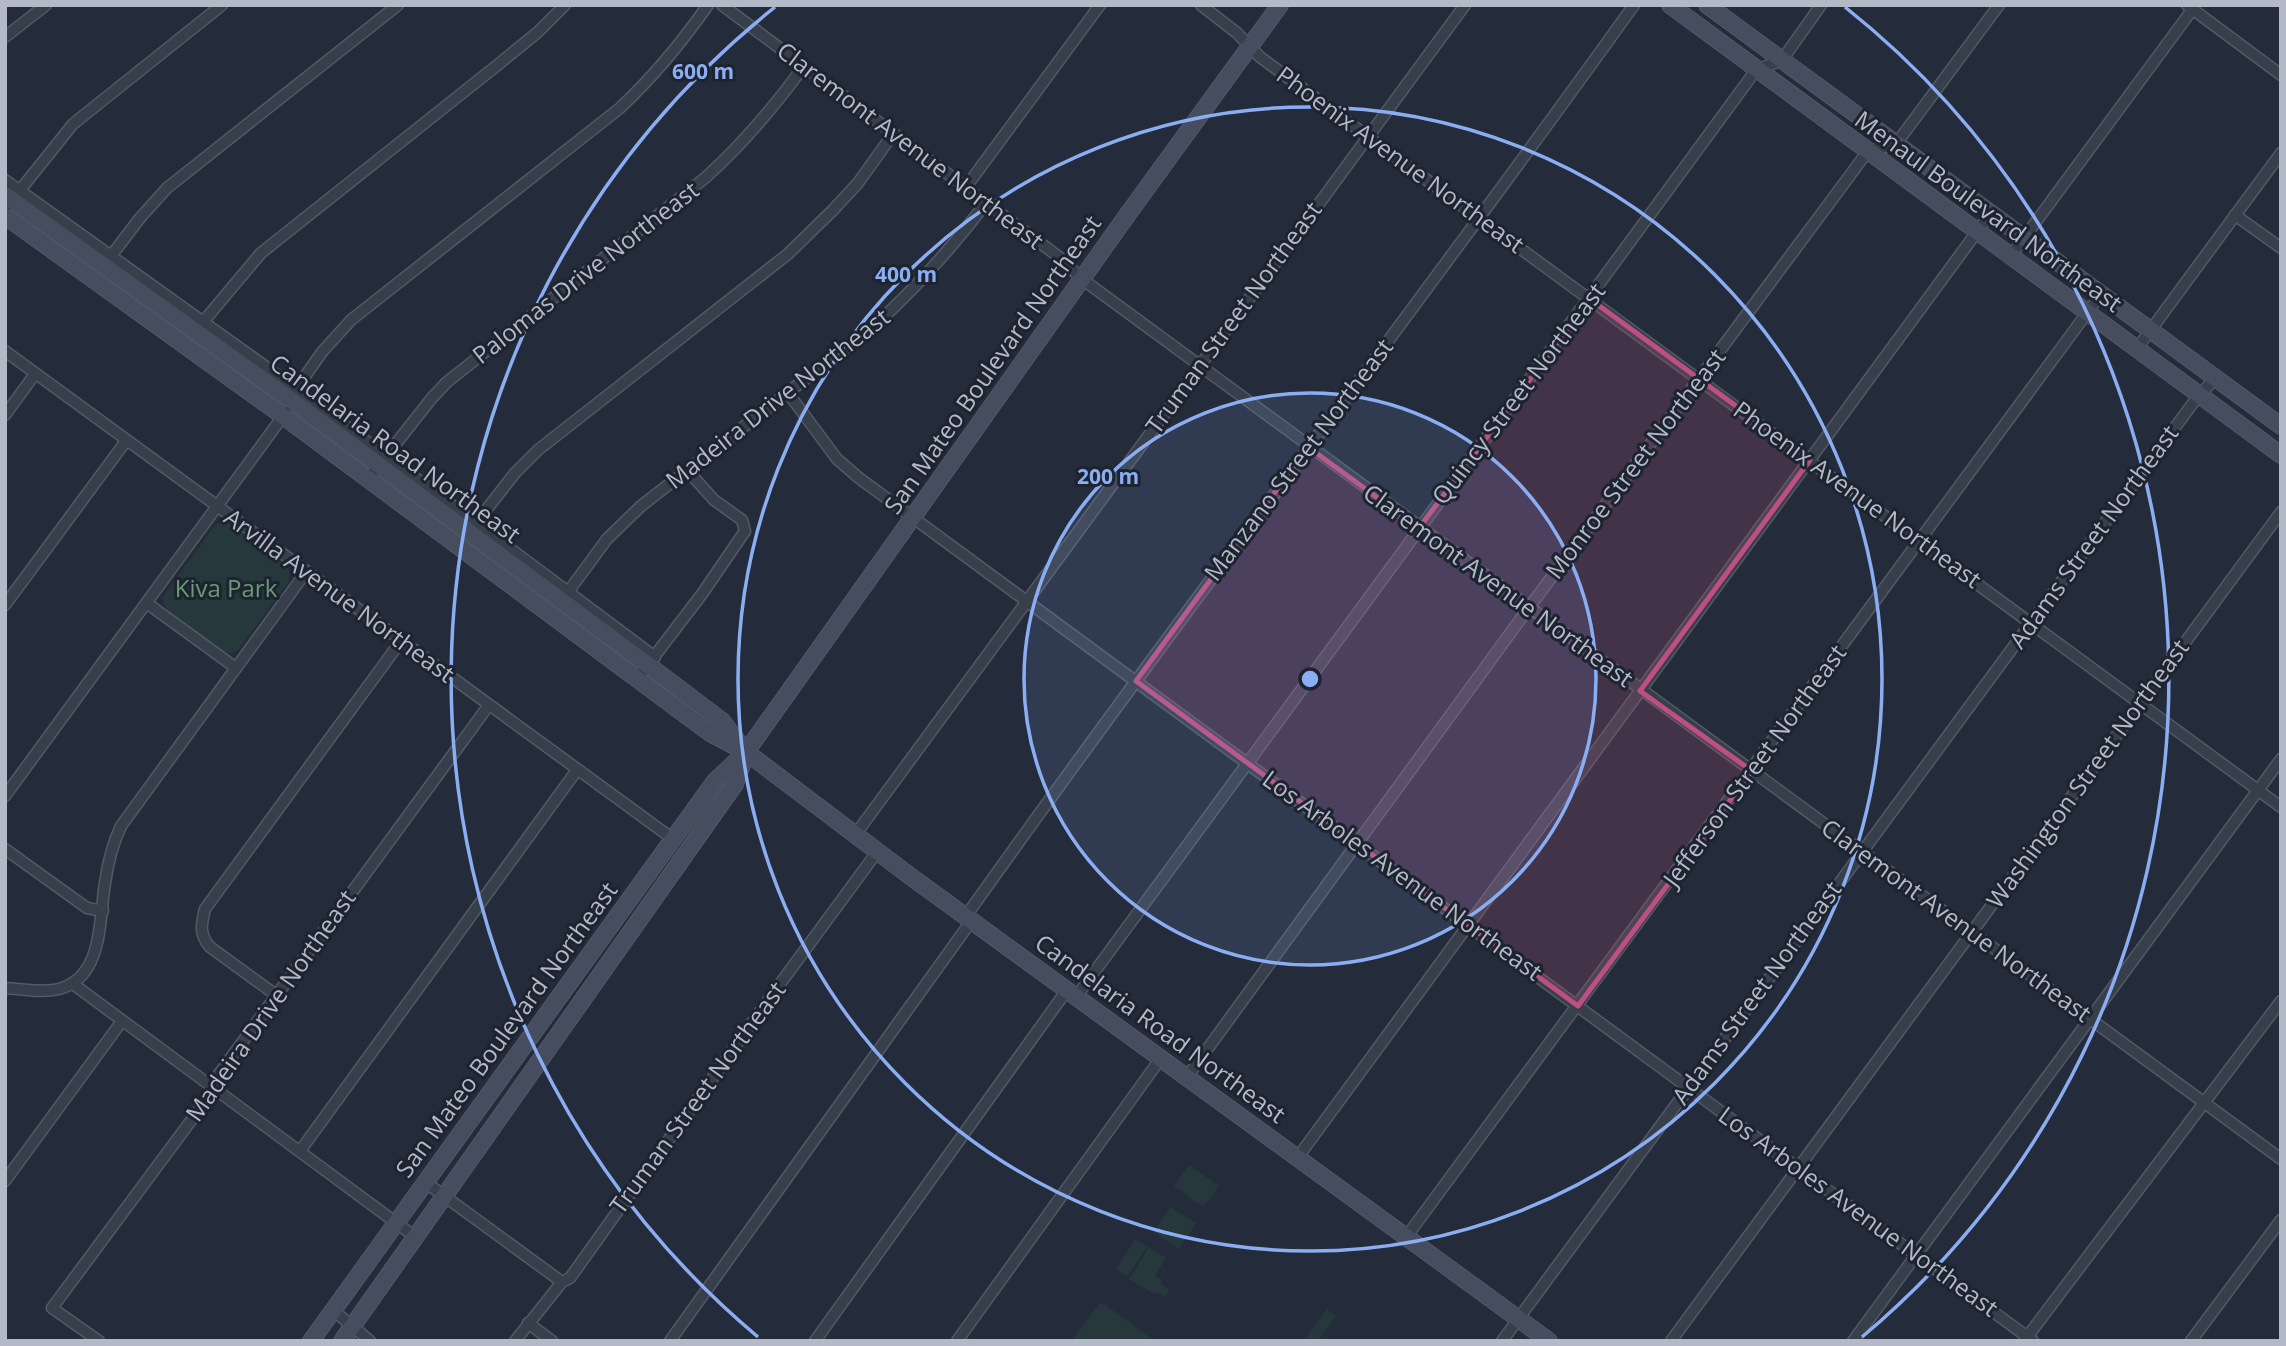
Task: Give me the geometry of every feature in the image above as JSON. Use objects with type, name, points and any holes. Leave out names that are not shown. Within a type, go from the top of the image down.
[{"type":"main road","name":"San Mateo Boulevard Northeast","points":[[311,1341],[715,781],[746,752],[1280,5]]},
{"type":"main road","name":"Menaul Boulevard Northeast","points":[[1670,5],[2281,455]]},
{"type":"main road","name":"Menaul Boulevard Northeast","points":[[1707,5],[2281,426]]},
{"type":"main road","name":"Candelaria Road Northeast","points":[[11,198],[295,396],[652,661],[722,721],[746,752]]},
{"type":"main road","name":"Candelaria Road Northeast","points":[[5,216],[283,416],[710,733],[746,752],[877,852],[1549,1341]]},
{"type":"main road","name":"San Mateo Boulevard Northeast","points":[[342,1341],[735,784],[746,752]]},
{"type":"main road","points":[[628,939],[641,905],[674,857],[676,846],[673,839]]},
{"type":"street","points":[[5,37],[46,5]]},
{"type":"street","points":[[11,198],[73,124],[222,5]]},
{"type":"street","points":[[111,256],[139,218],[167,188],[398,5]]},
{"type":"street","points":[[203,322],[248,265],[274,242],[495,68],[565,5]]},
{"type":"street","points":[[5,796],[283,416],[322,352],[351,320],[629,100],[670,56],[708,5]]},
{"type":"street","name":"Claremont Avenue Northeast","points":[[722,5],[1308,447],[2281,1159]]},
{"type":"street","points":[[735,15],[743,5]]},
{"type":"street","points":[[966,187],[1100,5]]},
{"type":"street","name":"Phoenix Avenue Northeast","points":[[1201,5],[1237,33],[1260,57],[2281,807]]},
{"type":"street","name":"Truman Street Northeast","points":[[855,835],[1465,5]]},
{"type":"street","name":"Manzano Street Northeast","points":[[670,1341],[1136,681],[1480,218],[1634,5]]},
{"type":"street","points":[[1756,70],[1782,60],[1821,5]]},
{"type":"street","points":[[1868,151],[1896,144],[1999,5]]},
{"type":"street","points":[[2010,257],[2189,8],[2281,75]]},
{"type":"street","name":"Palomas Drive Northeast","points":[[368,479],[447,382],[669,208],[722,163],[777,104],[804,66]]},
{"type":"street","name":"Quincy Street Northeast","points":[[816,1341],[1072,993],[1248,762],[1756,70]]},
{"type":"street","points":[[476,523],[515,473],[538,450],[806,237],[858,183],[893,134]]},
{"type":"street","name":"Monroe Street Northeast","points":[[1187,1077],[1529,608],[1868,151]]},
{"type":"street","points":[[2136,350],[2281,153]]},
{"type":"street","points":[[5,180],[11,198],[111,256],[203,322],[295,396]]},
{"type":"street","name":"Madeira Drive Northeast","points":[[568,592],[593,556],[640,506],[874,326],[912,291],[986,203]]},
{"type":"street","points":[[1298,1157],[1990,214]]},
{"type":"street","points":[[2235,215],[2281,248]]},
{"type":"street","name":"Jefferson Street Northeast","points":[[1407,1237],[2101,295]]},
{"type":"street","name":"Arvilla Avenue Northeast","points":[[5,351],[673,839]]},
{"type":"street","points":[[5,415],[35,373]]},
{"type":"street","name":"Adams Street Northeast","points":[[1502,1341],[2199,395],[2215,378]]},
{"type":"street","name":"Los Arboles Avenue Northeast","points":[[788,393],[847,469],[2028,1339]]},
{"type":"street","points":[[5,606],[126,441]]},
{"type":"street","points":[[382,460],[476,523],[568,592],[652,661]]},
{"type":"street","points":[[637,679],[745,531],[742,520],[714,500],[688,471]]},
{"type":"street","name":"Washington Street Northeast","points":[[1671,1341],[2281,512]]},
{"type":"street","points":[[5,988],[39,991],[57,989],[73,984],[82,975],[99,939],[110,849],[121,826],[306,572]]},
{"type":"street","points":[[148,604],[236,668]]},
{"type":"street","points":[[276,995],[210,947],[203,938],[201,926],[205,909],[401,641]]},
{"type":"street","name":"Madeira Drive Northeast","points":[[99,1341],[52,1308],[210,1095],[216,1077],[489,705]]},
{"type":"street","points":[[1853,1341],[2281,759]]},
{"type":"street","points":[[300,1151],[577,770]]},
{"type":"street","points":[[5,849],[87,908],[103,911]]},
{"type":"street","name":"Truman Street Northeast","points":[[515,1341],[562,1283],[570,1278],[877,852]]},
{"type":"street","points":[[73,984],[414,1236]]},
{"type":"street","points":[[2028,1339],[2202,1102],[2211,1094],[2281,1001]]},
{"type":"street","points":[[5,1181],[122,1021]]},
{"type":"street","points":[[957,1341],[1161,1058]]},
{"type":"street","points":[[425,1182],[562,1283]]},
{"type":"street","points":[[2190,1341],[2281,1220]]},
{"type":"street","points":[[332,1310],[354,1325],[370,1341]]},
{"type":"street","points":[[528,1324],[552,1341]]},
{"type":"highlighted area","points":[[1590,299],[1810,460],[1640,691],[1752,771],[1578,1006],[1136,681],[1308,447],[1419,528]]},
{"type":"green space","name":"Kiva Park","points":[[221,522],[230,524],[286,565],[290,574],[288,583],[238,650],[230,654],[221,651],[167,611],[162,598],[215,525]]},
{"type":"green space","points":[[1189,1165],[1219,1186],[1203,1207],[1174,1186]]},
{"type":"green space","points":[[1170,1207],[1196,1223],[1179,1249],[1154,1232]]},
{"type":"green space","points":[[1135,1239],[1147,1247],[1127,1277],[1116,1269]]},
{"type":"green space","points":[[1149,1247],[1166,1258],[1155,1276],[1170,1290],[1165,1297],[1156,1292],[1154,1294],[1129,1279]]},
{"type":"green space","points":[[1103,1303],[1155,1341],[1072,1341],[1099,1304]]},
{"type":"green space","points":[[1327,1309],[1336,1316],[1318,1341],[1304,1341]]}]
